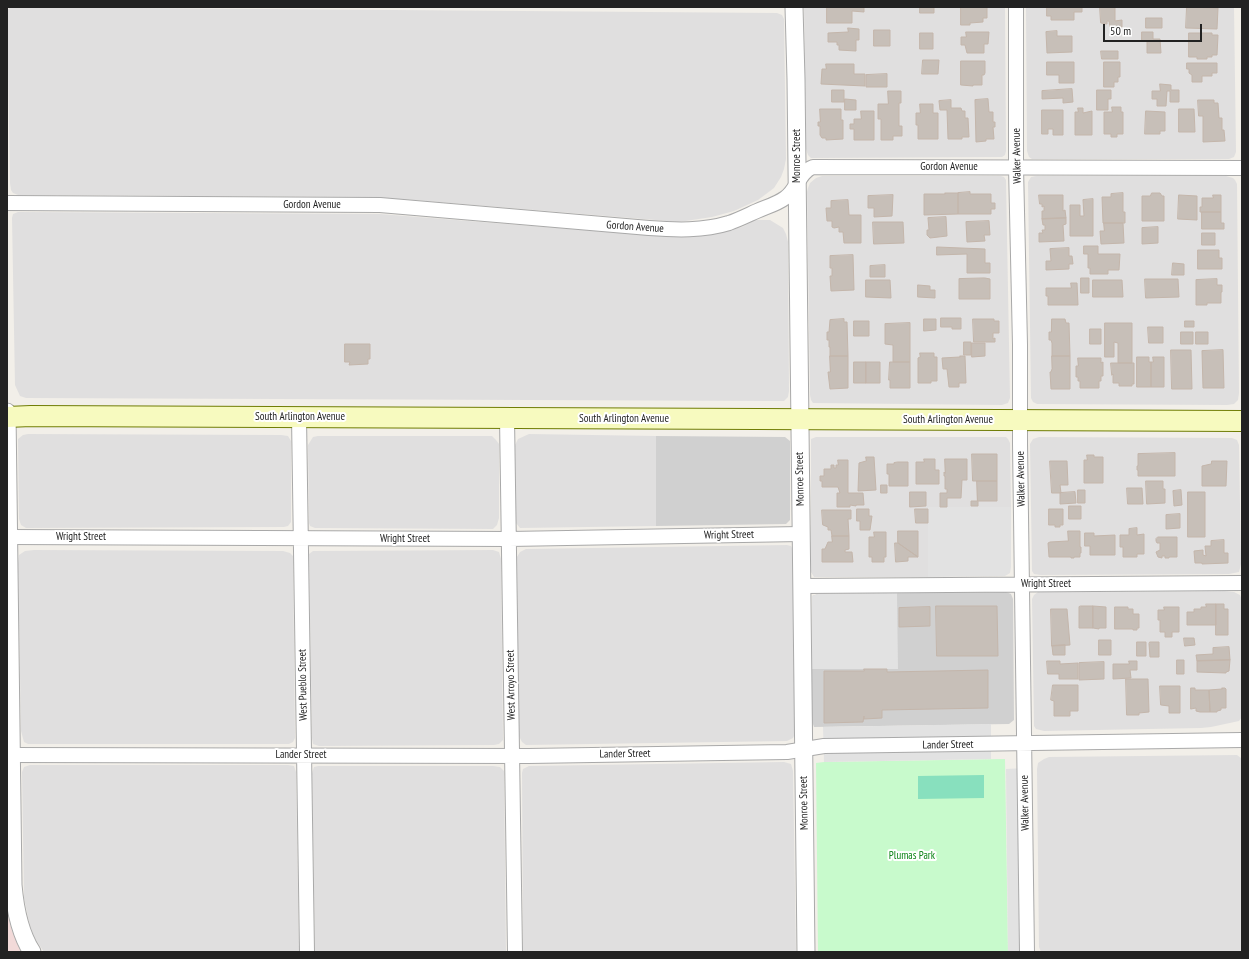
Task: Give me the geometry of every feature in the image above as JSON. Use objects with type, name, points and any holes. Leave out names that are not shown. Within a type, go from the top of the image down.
[{"type":"main road","name":"South Arlington Avenue","points":[[7,417],[1242,421]]},
{"type":"street","name":"Monroe Street","points":[[794,7],[806,952]]},
{"type":"street","name":"Walker Avenue","points":[[1016,7],[1016,167],[1020,344],[1027,952]]},
{"type":"street","name":"Gordon Avenue","points":[[7,204],[380,205],[649,228],[700,229],[730,223],[784,199],[797,185],[806,170],[813,167],[1242,168]]},
{"type":"street","points":[[7,412],[9,537],[9,755],[14,900],[23,935],[32,952]]},
{"type":"street","name":"West Pueblo Street","points":[[299,417],[307,952]]},
{"type":"street","name":"West Arroyo Street","points":[[507,418],[515,952]]},
{"type":"street","name":"Wright Street","points":[[9,537],[509,539],[801,534]]},
{"type":"street","name":"Wright Street","points":[[802,586],[1242,583]]},
{"type":"street","name":"Lander Street","points":[[9,755],[512,755],[787,752],[824,746],[1242,740]]},
{"type":"shaded area","points":[[11,7],[777,13],[782,15],[784,19],[786,159],[784,169],[774,188],[758,200],[734,211],[712,217],[679,222],[414,200],[360,197],[18,195],[13,193],[11,190],[10,183],[7,10]]},
{"type":"shaded area","points":[[804,7],[1005,7],[1005,155],[1002,157],[811,158],[806,149]]},
{"type":"shaded area","points":[[1026,7],[1234,7],[1236,152],[1234,157],[1229,159],[1032,159],[1029,157],[1027,151]]},
{"type":"shaded area","points":[[822,176],[1004,177],[1006,180],[1010,398],[1008,403],[1002,405],[813,403],[810,395],[807,192],[810,183],[816,178]]},
{"type":"shaded area","points":[[1226,176],[1235,180],[1237,184],[1239,393],[1238,400],[1234,404],[1037,404],[1033,402],[1031,398],[1028,182],[1031,177]]},
{"type":"shaded area","points":[[18,212],[380,214],[672,237],[708,235],[742,227],[755,220],[770,220],[783,228],[788,242],[788,397],[784,401],[26,398],[20,396],[15,385],[12,218],[13,214]]},
{"type":"shaded area","points":[[529,434],[656,436],[656,526],[520,528],[516,523],[515,445],[518,439]]},
{"type":"shaded area","points":[[23,435],[288,436],[291,441],[291,522],[288,526],[284,527],[26,528],[21,525],[19,519],[18,439]]},
{"type":"shaded area","points":[[492,436],[499,444],[499,518],[497,525],[493,529],[315,528],[310,526],[308,445],[313,437]]},
{"type":"shaded area","points":[[656,436],[785,437],[790,441],[790,520],[786,524],[656,526]]},
{"type":"shaded area","points":[[816,437],[1006,437],[1010,443],[1011,507],[928,507],[928,577],[814,577],[811,572],[811,439]]},
{"type":"shaded area","points":[[1039,437],[1232,438],[1237,440],[1239,445],[1241,564],[1239,572],[1229,574],[1034,574],[1032,571],[1030,444],[1033,439]]},
{"type":"shaded area","points":[[928,507],[1011,507],[1010,573],[1005,576],[928,577]]},
{"type":"shaded area","points":[[791,546],[793,550],[795,734],[793,738],[787,741],[526,745],[522,742],[519,736],[517,557],[520,552],[526,549]]},
{"type":"shaded area","points":[[493,550],[499,552],[501,559],[503,740],[499,744],[494,745],[319,746],[313,744],[309,554],[313,551]]},
{"type":"shaded area","points":[[25,551],[283,551],[290,553],[293,556],[295,738],[293,742],[289,744],[28,744],[24,742],[21,731],[18,563],[19,555]]},
{"type":"shaded area","points":[[1006,592],[1011,594],[1013,599],[1014,720],[1009,724],[814,727],[812,721],[812,596],[818,594]]},
{"type":"shaded area","points":[[1038,592],[1234,592],[1240,595],[1242,600],[1242,717],[1239,721],[1201,728],[1044,731],[1036,729],[1034,726],[1032,599]]},
{"type":"shaded area","points":[[897,593],[898,669],[812,669],[812,596],[818,594]]},
{"type":"shaded area","points":[[991,724],[991,759],[824,762],[823,727]]},
{"type":"shaded area","points":[[1237,755],[1241,758],[1242,763],[1242,949],[1239,952],[1041,952],[1039,947],[1038,763],[1049,757]]},
{"type":"shaded area","points":[[784,762],[791,764],[793,771],[796,952],[523,952],[523,769],[529,766]]},
{"type":"shaded area","points":[[30,765],[294,766],[296,772],[299,952],[44,952],[34,937],[24,898],[22,772],[24,767]]},
{"type":"shaded area","points":[[314,767],[500,767],[504,771],[506,952],[315,952],[312,773]]},
{"type":"shaded area","points":[[1025,768],[1027,952],[1008,952],[1006,769]]},
{"type":"shaded area","points":[[7,913],[12,931],[21,952],[7,952]]},
{"type":"green space","name":"Plumas Park","points":[[1005,759],[1008,952],[818,952],[816,763]]},
{"type":"green space","points":[[984,775],[984,798],[918,799],[918,776]]},
{"type":"building","points":[[827,7],[864,7],[864,12],[852,11],[852,23],[827,23]]},
{"type":"building","points":[[920,7],[934,7],[934,13],[920,13]]},
{"type":"building","points":[[961,7],[987,7],[987,18],[983,18],[983,22],[970,23],[970,25],[961,25]]},
{"type":"building","points":[[1047,7],[1082,7],[1082,12],[1074,12],[1074,20],[1051,20],[1051,16],[1047,16]]},
{"type":"building","points":[[1100,7],[1115,7],[1115,21],[1122,20],[1122,27],[1110,27],[1109,21],[1107,21],[1107,24],[1101,23]]},
{"type":"building","points":[[1187,7],[1218,8],[1217,29],[1186,28]]},
{"type":"building","points":[[1146,18],[1162,18],[1162,28],[1146,28]]},
{"type":"building","points":[[848,28],[859,29],[859,40],[856,40],[856,51],[839,50],[839,45],[837,45],[837,42],[828,42],[828,33],[848,32]]},
{"type":"building","points":[[874,30],[890,30],[890,46],[874,46]]},
{"type":"building","points":[[1057,31],[1057,36],[1072,36],[1072,52],[1047,53],[1046,32]]},
{"type":"building","points":[[966,32],[989,32],[988,44],[984,44],[984,53],[967,53],[965,45],[961,45],[961,37],[966,37]]},
{"type":"building","points":[[1142,32],[1153,32],[1153,39],[1160,39],[1161,53],[1147,53],[1147,41],[1142,41]]},
{"type":"building","points":[[920,33],[933,33],[933,49],[920,49]]},
{"type":"building","points":[[1189,33],[1212,33],[1212,35],[1218,35],[1217,55],[1207,57],[1207,59],[1189,57]]},
{"type":"building","points":[[1101,51],[1118,51],[1118,59],[1102,59]]},
{"type":"building","points":[[923,60],[939,60],[938,74],[922,74]]},
{"type":"building","points":[[961,61],[985,61],[985,73],[982,75],[982,85],[961,85]]},
{"type":"building","points":[[1047,62],[1074,62],[1074,83],[1059,83],[1059,75],[1047,75]]},
{"type":"building","points":[[1104,62],[1120,62],[1120,77],[1118,77],[1118,82],[1114,82],[1114,87],[1104,87]]},
{"type":"building","points":[[1187,63],[1217,63],[1217,73],[1212,73],[1212,76],[1202,76],[1202,82],[1192,82],[1192,75],[1189,73],[1189,69],[1187,69]]},
{"type":"building","points":[[826,64],[854,64],[854,74],[865,74],[865,86],[821,84],[822,69],[826,69]]},
{"type":"building","points":[[887,74],[887,87],[866,87],[866,75]]},
{"type":"building","points":[[1160,84],[1171,85],[1171,90],[1179,90],[1179,102],[1170,102],[1170,91],[1167,91],[1166,106],[1157,106],[1157,99],[1152,99],[1152,91],[1160,91]]},
{"type":"building","points":[[1072,89],[1073,102],[1063,103],[1063,98],[1042,99],[1042,91]]},
{"type":"building","points":[[832,90],[844,90],[844,102],[832,102]]},
{"type":"building","points":[[1097,90],[1111,90],[1111,99],[1108,99],[1108,110],[1097,110]]},
{"type":"building","points":[[888,91],[901,91],[901,103],[899,103],[899,126],[902,126],[902,136],[893,136],[893,140],[881,140],[881,119],[878,119],[878,104],[888,104]]},
{"type":"building","points":[[845,99],[856,100],[856,110],[845,110]]},
{"type":"building","points":[[988,99],[989,112],[993,112],[993,122],[995,122],[995,127],[993,127],[994,139],[986,139],[986,141],[976,142],[975,100]]},
{"type":"building","points":[[951,100],[951,108],[961,108],[962,111],[965,111],[965,118],[968,118],[969,137],[962,137],[962,139],[948,139],[947,110],[940,110],[939,101]]},
{"type":"building","points":[[1198,100],[1214,100],[1214,103],[1218,103],[1219,118],[1222,118],[1222,130],[1224,130],[1225,141],[1203,142],[1203,116],[1199,116]]},
{"type":"building","points":[[920,104],[933,104],[933,113],[938,113],[938,139],[918,139],[916,113],[920,113]]},
{"type":"building","points":[[1112,107],[1121,107],[1121,112],[1123,112],[1123,134],[1117,134],[1117,137],[1111,137],[1111,134],[1104,134],[1104,112],[1112,112]]},
{"type":"building","points":[[1078,108],[1083,108],[1083,113],[1092,111],[1092,135],[1075,135],[1075,112],[1078,112]]},
{"type":"building","points":[[820,109],[841,109],[841,120],[843,120],[843,139],[826,140],[826,138],[822,138],[820,135],[820,126],[818,126],[818,122],[820,122]]},
{"type":"building","points":[[1179,109],[1194,109],[1195,132],[1179,132]]},
{"type":"building","points":[[1042,110],[1063,110],[1063,135],[1053,135],[1053,129],[1048,129],[1048,134],[1042,134]]},
{"type":"building","points":[[861,111],[874,111],[874,140],[854,140],[854,129],[850,129],[850,124],[854,124],[854,119],[861,119]]},
{"type":"building","points":[[1146,111],[1165,112],[1165,131],[1160,131],[1160,134],[1145,134]]},
{"type":"building","points":[[970,192],[970,194],[991,194],[991,203],[995,203],[995,209],[991,209],[991,214],[958,214],[958,193]]},
{"type":"building","points":[[958,193],[958,214],[924,215],[924,194]]},
{"type":"building","points":[[1123,193],[1123,212],[1125,212],[1125,223],[1103,223],[1102,197],[1111,197],[1111,194]]},
{"type":"building","points":[[1152,193],[1160,193],[1164,196],[1164,221],[1142,221],[1142,196],[1150,196]]},
{"type":"building","points":[[893,195],[892,216],[874,217],[874,208],[868,208],[868,196]]},
{"type":"building","points":[[1039,195],[1063,195],[1063,211],[1065,210],[1066,218],[1042,219],[1042,211],[1044,211],[1044,206],[1042,207],[1042,204],[1040,204]]},
{"type":"building","points":[[1179,195],[1197,196],[1197,220],[1178,219]]},
{"type":"building","points":[[1213,195],[1221,195],[1221,212],[1200,212],[1200,207],[1202,207],[1202,198],[1213,198]]},
{"type":"building","points":[[1093,199],[1093,236],[1070,236],[1070,205],[1080,205],[1080,216],[1084,216],[1083,200]]},
{"type":"building","points":[[848,200],[849,215],[861,215],[861,243],[844,243],[843,232],[839,232],[839,227],[832,227],[832,221],[827,221],[826,208],[831,208],[831,201]]},
{"type":"building","points":[[1202,212],[1221,212],[1221,223],[1224,223],[1224,229],[1202,229]]},
{"type":"building","points":[[946,217],[947,236],[930,238],[927,235],[927,230],[929,230],[928,218]]},
{"type":"building","points":[[1066,218],[1066,224],[1063,225],[1064,241],[1039,242],[1039,233],[1043,233],[1042,230],[1045,230],[1045,225],[1043,225],[1042,219]]},
{"type":"building","points":[[989,221],[990,235],[984,235],[985,241],[967,242],[966,222]]},
{"type":"building","points":[[873,222],[903,222],[904,243],[874,244]]},
{"type":"building","points":[[1104,223],[1123,223],[1124,243],[1101,244],[1100,231],[1104,231]]},
{"type":"building","points":[[1158,227],[1158,243],[1142,244],[1142,228]]},
{"type":"building","points":[[1202,233],[1215,233],[1215,245],[1202,245]]},
{"type":"building","points":[[1084,246],[1098,246],[1098,254],[1120,254],[1119,270],[1108,270],[1108,274],[1090,274],[1090,268],[1088,268],[1088,254],[1084,254]]},
{"type":"building","points":[[937,247],[985,249],[985,263],[990,263],[990,273],[967,273],[967,254],[937,255]]},
{"type":"building","points":[[1069,248],[1069,256],[1072,256],[1073,264],[1069,264],[1069,269],[1046,270],[1046,261],[1051,261],[1050,249]]},
{"type":"building","points":[[1198,250],[1219,250],[1219,258],[1222,258],[1222,269],[1198,269]]},
{"type":"building","points":[[853,255],[854,290],[831,291],[830,276],[832,276],[832,268],[830,268],[830,256]]},
{"type":"building","points":[[1173,263],[1184,264],[1184,275],[1172,275]]},
{"type":"building","points":[[885,265],[885,277],[870,277],[870,266]]},
{"type":"building","points":[[1081,278],[1089,278],[1089,293],[1081,293]]},
{"type":"building","points":[[959,279],[990,279],[990,299],[959,299]]},
{"type":"building","points":[[1145,279],[1178,279],[1179,297],[1146,298]]},
{"type":"building","points":[[1217,279],[1217,285],[1222,285],[1221,303],[1196,305],[1196,280]]},
{"type":"building","points":[[866,280],[890,280],[891,298],[866,297]]},
{"type":"building","points":[[1093,280],[1122,280],[1123,297],[1093,297]]},
{"type":"building","points":[[1071,283],[1077,283],[1078,305],[1048,305],[1046,288],[1071,288]]},
{"type":"building","points":[[918,285],[930,286],[930,290],[935,290],[935,298],[918,297]]},
{"type":"building","points":[[941,318],[961,318],[961,329],[941,327]]},
{"type":"building","points":[[844,319],[844,322],[847,322],[848,356],[830,356],[827,332],[829,332],[830,320]]},
{"type":"building","points":[[924,319],[936,319],[936,330],[924,331]]},
{"type":"building","points":[[973,319],[994,319],[994,321],[999,321],[999,333],[993,333],[993,339],[995,338],[995,342],[974,342]]},
{"type":"building","points":[[1052,319],[1065,319],[1066,323],[1069,323],[1070,356],[1052,356],[1052,343],[1051,340],[1049,340],[1049,332],[1051,332]]},
{"type":"building","points":[[854,321],[869,321],[869,336],[854,336]]},
{"type":"building","points":[[1185,321],[1194,321],[1194,327],[1185,327]]},
{"type":"building","points":[[910,323],[910,362],[893,362],[893,345],[885,344],[885,324]]},
{"type":"building","points":[[1105,323],[1132,323],[1132,363],[1118,363],[1118,343],[1114,342],[1114,357],[1105,357]]},
{"type":"building","points":[[1148,327],[1163,327],[1163,343],[1149,343]]},
{"type":"building","points":[[1090,329],[1101,329],[1101,344],[1090,344]]},
{"type":"building","points":[[1181,332],[1193,332],[1193,344],[1181,344]]},
{"type":"building","points":[[1196,332],[1208,332],[1208,344],[1196,344]]},
{"type":"building","points":[[964,342],[971,342],[971,355],[964,355]]},
{"type":"building","points":[[972,343],[985,343],[985,356],[972,357]]},
{"type":"building","points":[[345,344],[370,344],[370,359],[368,359],[368,364],[349,365],[350,362],[345,362]]},
{"type":"building","points":[[1171,350],[1191,350],[1192,389],[1172,389]]},
{"type":"building","points":[[1223,350],[1224,388],[1203,388],[1202,351]]},
{"type":"building","points":[[920,353],[934,353],[934,357],[937,357],[937,381],[931,381],[931,383],[918,383],[918,358],[920,357]]},
{"type":"building","points":[[830,356],[848,356],[848,388],[830,389],[828,372],[830,372]]},
{"type":"building","points":[[965,356],[966,383],[959,383],[959,387],[949,387],[947,369],[943,369],[942,358]]},
{"type":"building","points":[[1052,356],[1070,356],[1070,389],[1051,389],[1050,372],[1052,369]]},
{"type":"building","points":[[1137,357],[1149,357],[1149,362],[1151,362],[1151,387],[1137,387]]},
{"type":"building","points":[[1153,357],[1164,357],[1164,387],[1151,387],[1151,362],[1153,362]]},
{"type":"building","points":[[1078,358],[1101,358],[1101,363],[1103,362],[1103,376],[1101,376],[1101,381],[1099,381],[1099,388],[1080,388],[1080,381],[1078,381],[1078,377],[1076,377]]},
{"type":"building","points":[[854,362],[866,362],[866,383],[854,383]]},
{"type":"building","points":[[866,362],[880,362],[880,383],[866,383]]},
{"type":"building","points":[[890,362],[910,362],[910,388],[890,388]]},
{"type":"building","points":[[1111,363],[1134,363],[1134,384],[1132,384],[1132,386],[1119,386],[1119,383],[1113,383]]},
{"type":"building","points":[[1175,453],[1175,476],[1138,476],[1138,454]]},
{"type":"building","points":[[972,454],[997,454],[997,481],[973,481]]},
{"type":"building","points":[[1087,455],[1103,457],[1103,483],[1084,483],[1084,460],[1087,460]]},
{"type":"building","points":[[866,457],[874,457],[876,490],[858,491],[859,463],[866,461]]},
{"type":"building","points":[[924,459],[935,459],[935,470],[939,470],[939,484],[916,484],[916,462],[924,462]]},
{"type":"building","points":[[945,459],[967,459],[967,480],[962,480],[961,498],[947,498],[947,507],[940,507],[940,493],[947,493],[947,489],[945,489],[944,476]]},
{"type":"building","points":[[838,460],[848,460],[848,493],[863,493],[864,505],[837,507],[837,493],[840,493],[838,487],[822,487],[820,476],[824,476],[824,469],[831,469],[831,465],[834,465],[834,468],[836,468],[836,465],[838,465]]},
{"type":"building","points":[[1050,461],[1067,461],[1068,485],[1060,485],[1061,493],[1052,493]]},
{"type":"building","points":[[1212,461],[1227,461],[1226,486],[1202,486],[1202,466],[1211,464]]},
{"type":"building","points":[[898,462],[908,462],[908,486],[889,486],[887,464],[894,464]]},
{"type":"building","points":[[977,481],[997,481],[997,501],[978,501],[978,506],[971,506],[971,501],[977,501]]},
{"type":"building","points":[[1146,481],[1163,481],[1163,489],[1165,489],[1165,503],[1147,504]]},
{"type":"building","points":[[881,485],[887,485],[887,493],[881,493]]},
{"type":"building","points":[[1127,488],[1142,488],[1143,504],[1128,504]]},
{"type":"building","points":[[1078,490],[1085,490],[1085,503],[1078,503]]},
{"type":"building","points":[[1181,490],[1182,505],[1174,506],[1173,491]]},
{"type":"building","points":[[910,492],[926,492],[926,506],[910,507]]},
{"type":"building","points":[[1075,492],[1076,503],[1060,504],[1060,493]]},
{"type":"building","points":[[1188,492],[1205,492],[1205,537],[1188,537]]},
{"type":"building","points":[[1069,506],[1081,506],[1081,519],[1069,519]]},
{"type":"building","points":[[857,509],[869,509],[869,516],[872,516],[870,530],[860,530],[860,521],[857,521]]},
{"type":"building","points":[[915,509],[928,509],[928,523],[916,523]]},
{"type":"building","points":[[1049,509],[1063,509],[1063,525],[1060,525],[1060,527],[1055,527],[1055,525],[1049,525]]},
{"type":"building","points":[[822,510],[851,510],[851,519],[848,519],[849,536],[832,536],[831,530],[828,530],[828,527],[823,525]]},
{"type":"building","points":[[1180,514],[1180,528],[1166,529],[1166,515]]},
{"type":"building","points":[[1137,528],[1137,535],[1144,534],[1144,554],[1137,554],[1137,557],[1123,557],[1123,547],[1120,547],[1120,535],[1129,535],[1129,529]]},
{"type":"building","points":[[898,531],[918,531],[918,557],[898,543]]},
{"type":"building","points":[[1068,531],[1080,531],[1080,557],[1049,557],[1048,543],[1068,541]]},
{"type":"building","points":[[874,532],[886,532],[886,557],[884,557],[884,562],[872,562],[872,557],[869,557],[869,537],[874,537]]},
{"type":"building","points":[[1085,533],[1094,533],[1094,536],[1115,535],[1115,555],[1090,555],[1090,546],[1085,546]]},
{"type":"building","points":[[832,536],[849,536],[849,549],[845,550],[845,552],[852,552],[853,562],[822,562],[822,549],[825,549],[828,542],[832,542]]},
{"type":"building","points":[[1158,537],[1177,537],[1177,557],[1158,557],[1156,552],[1160,550],[1160,543],[1157,543],[1156,539]]},
{"type":"building","points":[[1224,540],[1224,553],[1228,553],[1228,563],[1195,563],[1194,551],[1203,550],[1203,555],[1206,556],[1205,546],[1211,546],[1211,541]]},
{"type":"building","points":[[895,543],[898,543],[918,557],[908,557],[908,561],[896,562]]},
{"type":"building","points":[[1206,604],[1216,604],[1216,625],[1187,625],[1187,612],[1194,612],[1194,609],[1206,607]]},
{"type":"building","points":[[1216,604],[1224,604],[1224,609],[1228,609],[1228,635],[1216,635]]},
{"type":"building","points":[[936,606],[997,606],[998,656],[937,656]]},
{"type":"building","points":[[1093,606],[1093,628],[1079,628],[1079,607]]},
{"type":"building","points":[[1093,606],[1106,607],[1106,628],[1093,628]]},
{"type":"building","points":[[930,607],[930,626],[899,627],[899,608]]},
{"type":"building","points":[[1115,607],[1128,607],[1128,609],[1133,609],[1133,614],[1139,614],[1139,628],[1137,628],[1137,630],[1115,629]]},
{"type":"building","points":[[1164,607],[1179,607],[1179,632],[1172,632],[1172,637],[1165,637],[1165,632],[1160,632],[1158,610],[1164,610]]},
{"type":"building","points":[[1051,609],[1067,609],[1070,645],[1052,646]]},
{"type":"building","points":[[1184,638],[1194,638],[1195,645],[1185,646]]},
{"type":"building","points":[[1099,640],[1111,640],[1111,655],[1099,655]]},
{"type":"building","points":[[1137,642],[1146,642],[1146,656],[1137,656]]},
{"type":"building","points":[[1150,642],[1159,642],[1159,657],[1150,657]]},
{"type":"building","points":[[1065,645],[1065,655],[1053,655],[1052,646]]},
{"type":"building","points":[[1229,647],[1230,660],[1197,661],[1196,655],[1213,654],[1213,648]]},
{"type":"building","points":[[1177,660],[1184,660],[1184,674],[1177,674]]},
{"type":"building","points":[[1230,660],[1229,671],[1226,673],[1197,672],[1197,661]]},
{"type":"building","points":[[1047,661],[1060,661],[1060,664],[1078,663],[1078,679],[1059,679],[1059,674],[1048,674]]},
{"type":"building","points":[[1129,661],[1137,661],[1137,670],[1130,670],[1131,678],[1113,679],[1113,664],[1129,664]]},
{"type":"building","points":[[1104,662],[1104,679],[1079,680],[1079,663]]},
{"type":"building","points":[[864,669],[887,669],[887,672],[988,670],[988,708],[882,710],[882,718],[864,719],[864,716],[863,722],[824,723],[824,671],[864,671]]},
{"type":"building","points":[[1126,679],[1148,679],[1149,712],[1139,713],[1139,715],[1127,715]]},
{"type":"building","points":[[1053,685],[1078,685],[1078,711],[1070,711],[1070,716],[1054,716],[1054,701],[1051,700]]},
{"type":"building","points":[[1160,686],[1180,686],[1180,713],[1169,713],[1169,706],[1161,705]]},
{"type":"building","points":[[1191,688],[1195,688],[1195,690],[1209,690],[1210,712],[1196,711],[1196,708],[1191,709]]},
{"type":"building","points":[[1222,688],[1226,689],[1226,708],[1221,708],[1221,710],[1217,712],[1210,712],[1209,690]]}]
